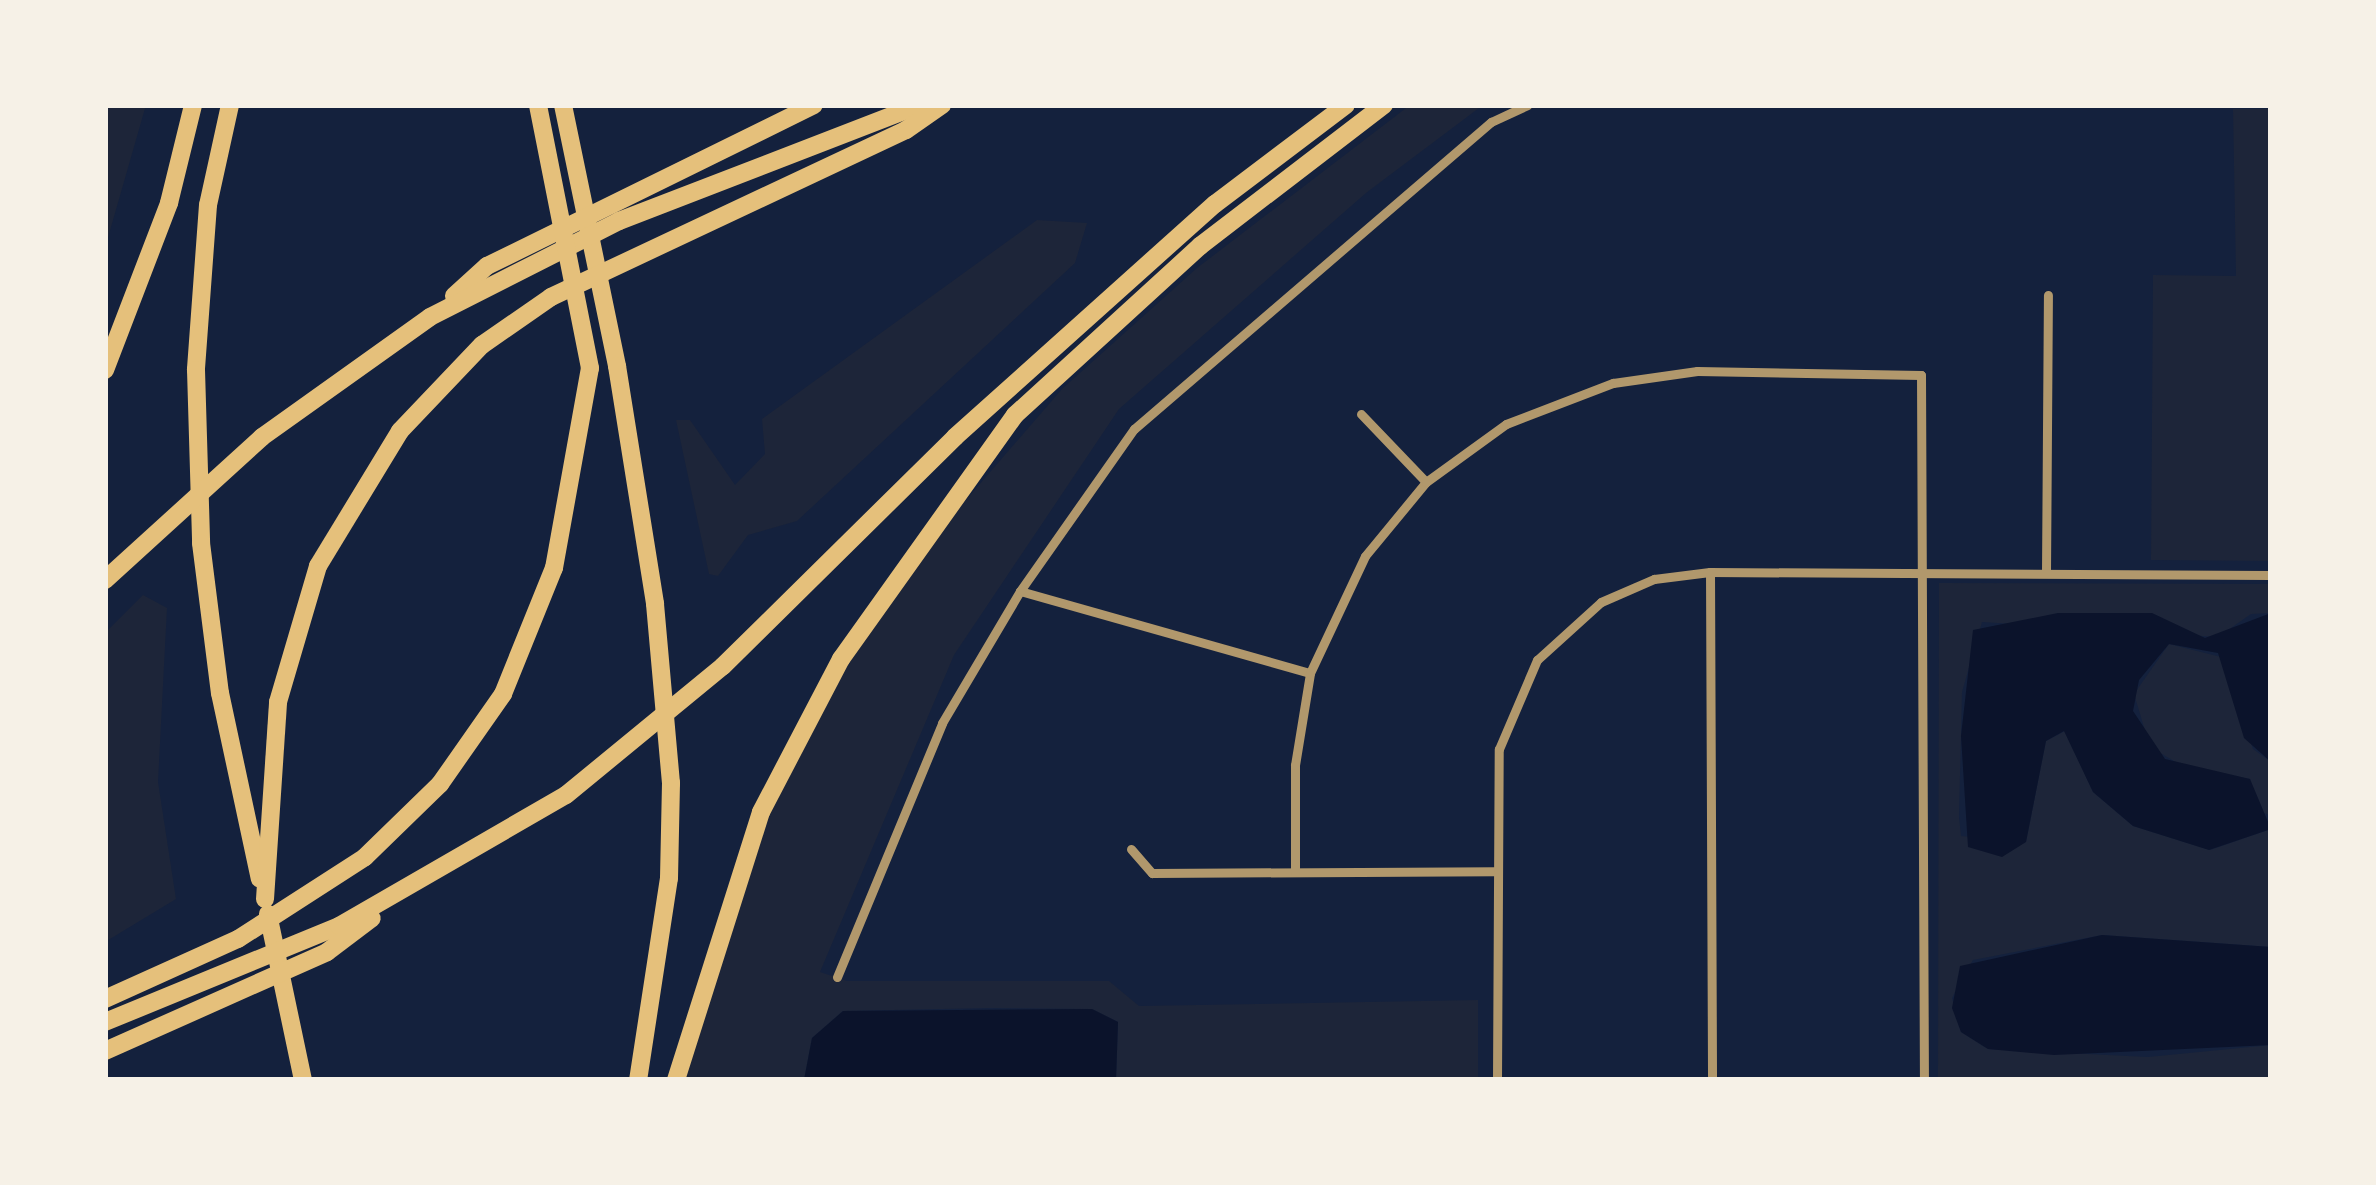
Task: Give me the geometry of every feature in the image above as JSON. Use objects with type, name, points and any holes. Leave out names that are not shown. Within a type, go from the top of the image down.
[{"type":"highway","points":[[105,370],[169,203],[193,105]]},
{"type":"highway","points":[[230,105],[208,205],[196,370],[202,543],[248,829],[302,1080]]},
{"type":"highway","points":[[105,998],[298,906],[392,835],[448,774],[503,694],[538,616],[565,523],[590,368],[538,105]]},
{"type":"highway","points":[[563,105],[617,366],[655,604],[671,783],[669,878],[638,1080]]},
{"type":"highway","points":[[105,580],[262,437],[430,317],[487,266],[814,105]]},
{"type":"highway","points":[[430,317],[619,222],[920,105]]},
{"type":"highway","points":[[265,900],[278,702],[318,566],[368,476],[444,382],[551,297],[906,130],[942,105]]},
{"type":"highway","points":[[105,1052],[326,952],[410,891],[566,795],[723,666],[1106,300],[1346,105]]},
{"type":"highway","points":[[676,1080],[761,812],[841,659],[1014,415],[1200,246],[1384,105]]},
{"type":"highway","points":[[105,1022],[214,983],[410,891]]},
{"type":"street","points":[[837,978],[942,723],[1020,592],[1170,390],[1491,122],[1527,105]]},
{"type":"street","points":[[2046,573],[2048,295]]},
{"type":"street","points":[[1295,872],[1295,765],[1310,673],[1365,556],[1426,482],[1506,424],[1613,383],[1697,370],[1921,376],[1924,1080]]},
{"type":"street","points":[[1361,414],[1426,482]]},
{"type":"street","points":[[1497,1080],[1495,871],[1499,749],[1537,660],[1601,602],[1676,574],[1710,572],[2271,575]]},
{"type":"street","points":[[1710,572],[1712,1080]]},
{"type":"street","points":[[1020,592],[1310,673]]},
{"type":"street","points":[[1132,849],[1152,873],[1495,871]]},
{"type":"shaded area","points":[[105,105],[146,105],[105,248]]},
{"type":"shaded area","points":[[1410,105],[1483,105],[1366,193],[1119,409],[954,655],[820,972],[847,981],[1109,981],[1139,1006],[1478,1000],[1478,1080],[1116,1080],[1118,1022],[1092,1009],[990,1008],[843,1011],[812,1038],[804,1080],[681,1080],[770,813],[854,651],[921,552],[1062,389],[1197,268]]},
{"type":"shaded area","points":[[2233,109],[2271,109],[2271,561],[2151,560],[2153,275],[2236,276]]},
{"type":"shaded area","points":[[1037,220],[1087,223],[1075,263],[797,521],[748,535],[718,576],[709,574],[676,420],[690,420],[735,485],[765,454],[762,419]]},
{"type":"shaded area","points":[[1939,583],[2271,584],[2271,613],[2251,614],[2218,637],[1982,622],[1962,692],[1959,817],[1961,836],[2026,842],[2046,741],[2065,731],[2093,792],[2133,826],[2210,850],[2271,829],[2271,947],[2102,935],[1973,960],[1952,998],[1961,1032],[1988,1049],[2148,1057],[2271,1045],[2271,1080],[1938,1080]]},
{"type":"shaded area","points":[[143,595],[167,608],[158,782],[176,899],[105,942],[105,633]]},
{"type":"shaded area","points":[[2058,613],[2152,613],[2205,638],[2271,613],[2271,762],[2244,738],[2218,653],[2169,644],[2139,680],[2133,711],[2165,759],[2250,779],[2271,829],[2209,850],[2133,826],[2093,792],[2064,731],[2046,741],[2026,842],[2002,857],[1968,847],[1961,736],[1973,630]]},
{"type":"shaded area","points":[[2169,644],[2221,657],[2253,749],[2271,762],[2271,816],[2255,809],[2250,779],[2186,768],[2150,747],[2134,694]]},
{"type":"shaded area","points":[[2102,935],[2271,947],[2271,1045],[2054,1055],[1988,1049],[1961,1032],[1952,1008],[1960,966]]},
{"type":"shaded area","points":[[1092,1009],[1118,1022],[1116,1080],[804,1080],[812,1038],[843,1011]]}]
